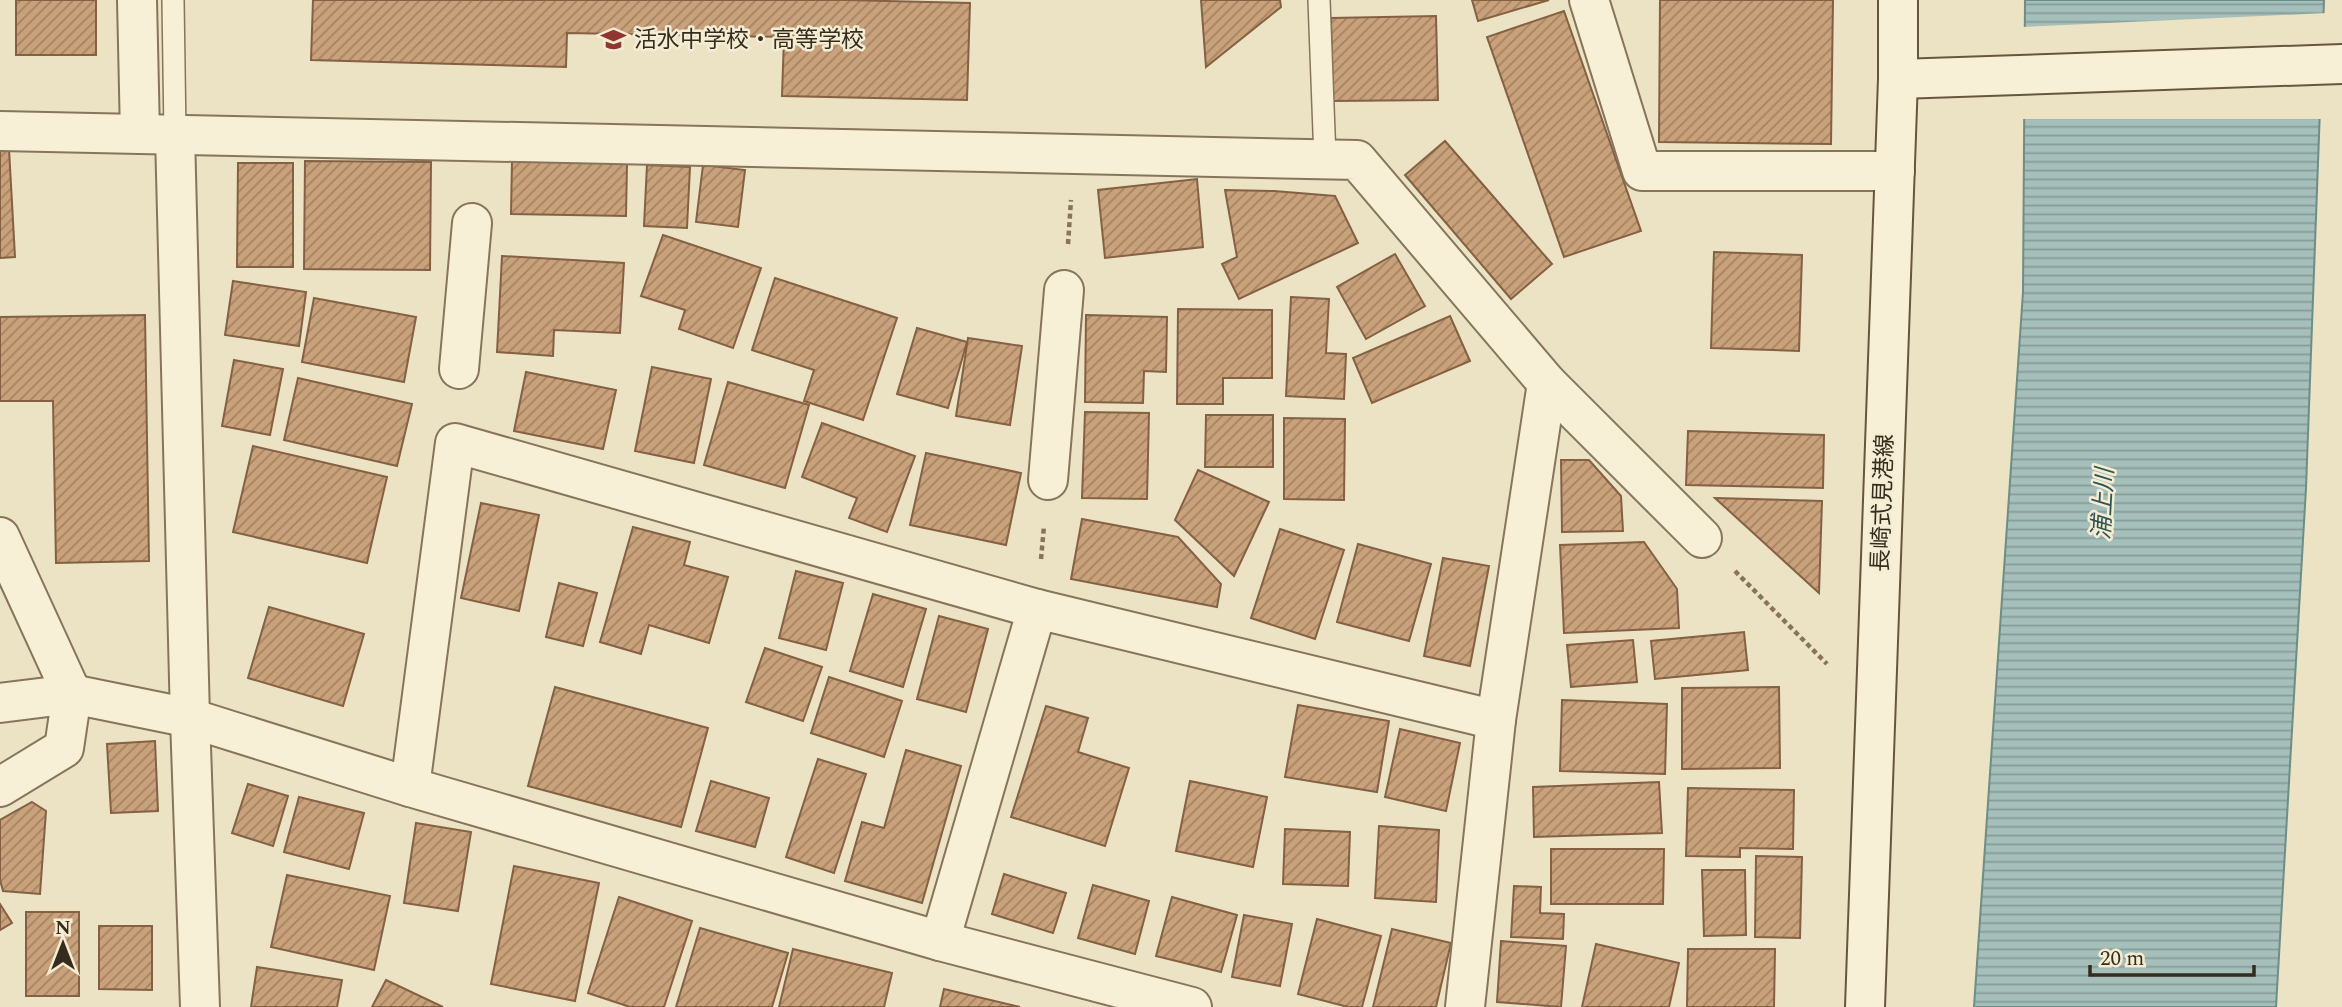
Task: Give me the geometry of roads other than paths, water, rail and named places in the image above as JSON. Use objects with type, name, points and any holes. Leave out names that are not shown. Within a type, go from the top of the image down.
[{"type":"street","points":[[138,0],[158,135],[190,718],[200,1007]]},
{"type":"street","points":[[1589,0],[1642,171],[1895,171]]},
{"type":"street","name":"長崎式見港線","points":[[1865,1007],[1895,171],[1898,0]]},
{"type":"street","points":[[1898,79],[2342,64]]},
{"type":"street","points":[[0,131],[1357,160],[1547,383],[1702,538]]},
{"type":"street","points":[[459,369],[472,223]]},
{"type":"street","points":[[1048,480],[1064,290]]},
{"type":"street","points":[[1465,1007],[1496,720],[1547,383]]},
{"type":"street","points":[[410,787],[454,443],[1037,609],[1496,720]]},
{"type":"street","points":[[0,537],[72,694],[64,748],[0,787]]},
{"type":"street","points":[[940,941],[1037,609]]},
{"type":"street","points":[[0,702],[72,694],[190,718],[410,787],[940,941],[1192,1007]]},
{"type":"lane","points":[[158,135],[173,0]]},
{"type":"lane","points":[[1319,0],[1325,159]]},
{"type":"water","name":"浦上川","points":[[2025,0],[2324,0],[2306,488],[2276,1007],[1974,1007],[2023,292]]},
{"type":"place","name":"活水中学校・高等学校","points":[[614,39]]}]
